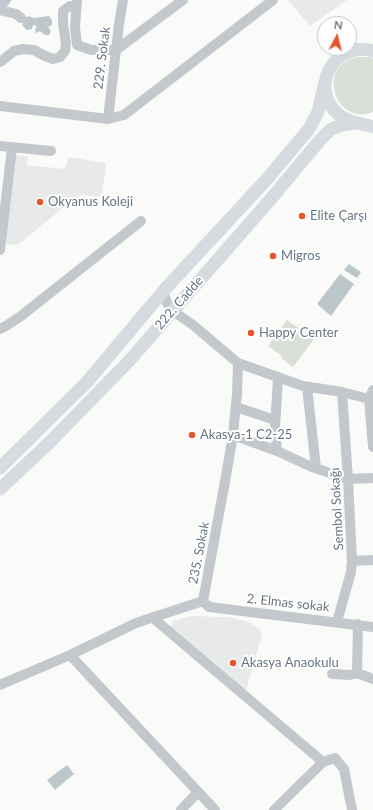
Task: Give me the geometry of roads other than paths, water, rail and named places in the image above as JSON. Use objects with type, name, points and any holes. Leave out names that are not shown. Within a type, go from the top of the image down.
[{"type":"main road","name":"222. Cadde","points":[[0,468],[87,382],[163,292],[267,179],[309,129],[318,112],[328,71],[335,61],[344,53],[355,49],[371,49]]},
{"type":"main road","points":[[325,82],[326,94],[330,104],[337,113],[346,120],[373,127]]},
{"type":"main road","name":"222. Cadde","points":[[0,489],[129,361],[330,130],[341,125],[370,123],[373,121]]},
{"type":"street","points":[[0,6],[6,0]]},
{"type":"street","name":"229. Sokak","points":[[108,119],[123,0]]},
{"type":"street","points":[[0,62],[14,51],[23,49],[34,50],[53,59],[60,57],[65,51],[66,44],[63,11],[76,3],[76,45],[91,50],[116,50],[183,0]]},
{"type":"street","points":[[0,106],[108,119],[124,116],[273,0]]},
{"type":"street","points":[[0,10],[16,14],[20,18]]},
{"type":"street","points":[[0,146],[51,152]]},
{"type":"street","points":[[0,250],[12,148]]},
{"type":"street","points":[[0,329],[21,316],[141,221]]},
{"type":"street","points":[[163,292],[167,304],[173,311],[238,363],[307,387],[372,396],[373,447]]},
{"type":"street","name":"235. Sokak","points":[[0,685],[70,655],[136,623],[203,601],[233,436],[238,363]]},
{"type":"street","points":[[277,451],[275,420],[278,378]]},
{"type":"street","points":[[307,387],[316,468]]},
{"type":"street","name":"Sembol Sokağı","points":[[337,622],[351,572],[352,561],[342,392]]},
{"type":"street","points":[[236,407],[275,420]]},
{"type":"street","points":[[233,436],[277,451],[316,468],[348,479],[373,478]]},
{"type":"street","points":[[352,561],[373,560]]},
{"type":"street","name":"2. Elmas sokak","points":[[203,601],[209,607],[373,627]]},
{"type":"street","points":[[153,618],[323,762]]},
{"type":"street","points":[[357,673],[358,624]]},
{"type":"street","points":[[70,655],[215,810]]},
{"type":"street","points":[[332,674],[350,675],[357,673],[373,679]]},
{"type":"street","points":[[274,810],[323,762],[335,758],[344,769],[352,810]]},
{"type":"street","points":[[180,810],[198,792]]},
{"type":"place","name":"Okyanus Koleji","points":[[40,202]]},
{"type":"place","name":"Elite Çarşı","points":[[302,216]]},
{"type":"place","name":"Migros","points":[[273,256]]},
{"type":"place","name":"Happy Center","points":[[251,333]]},
{"type":"place","name":"Akasya-1 C2-25","points":[[192,435]]},
{"type":"place","name":"Akasya Anaokulu","points":[[233,663]]}]
